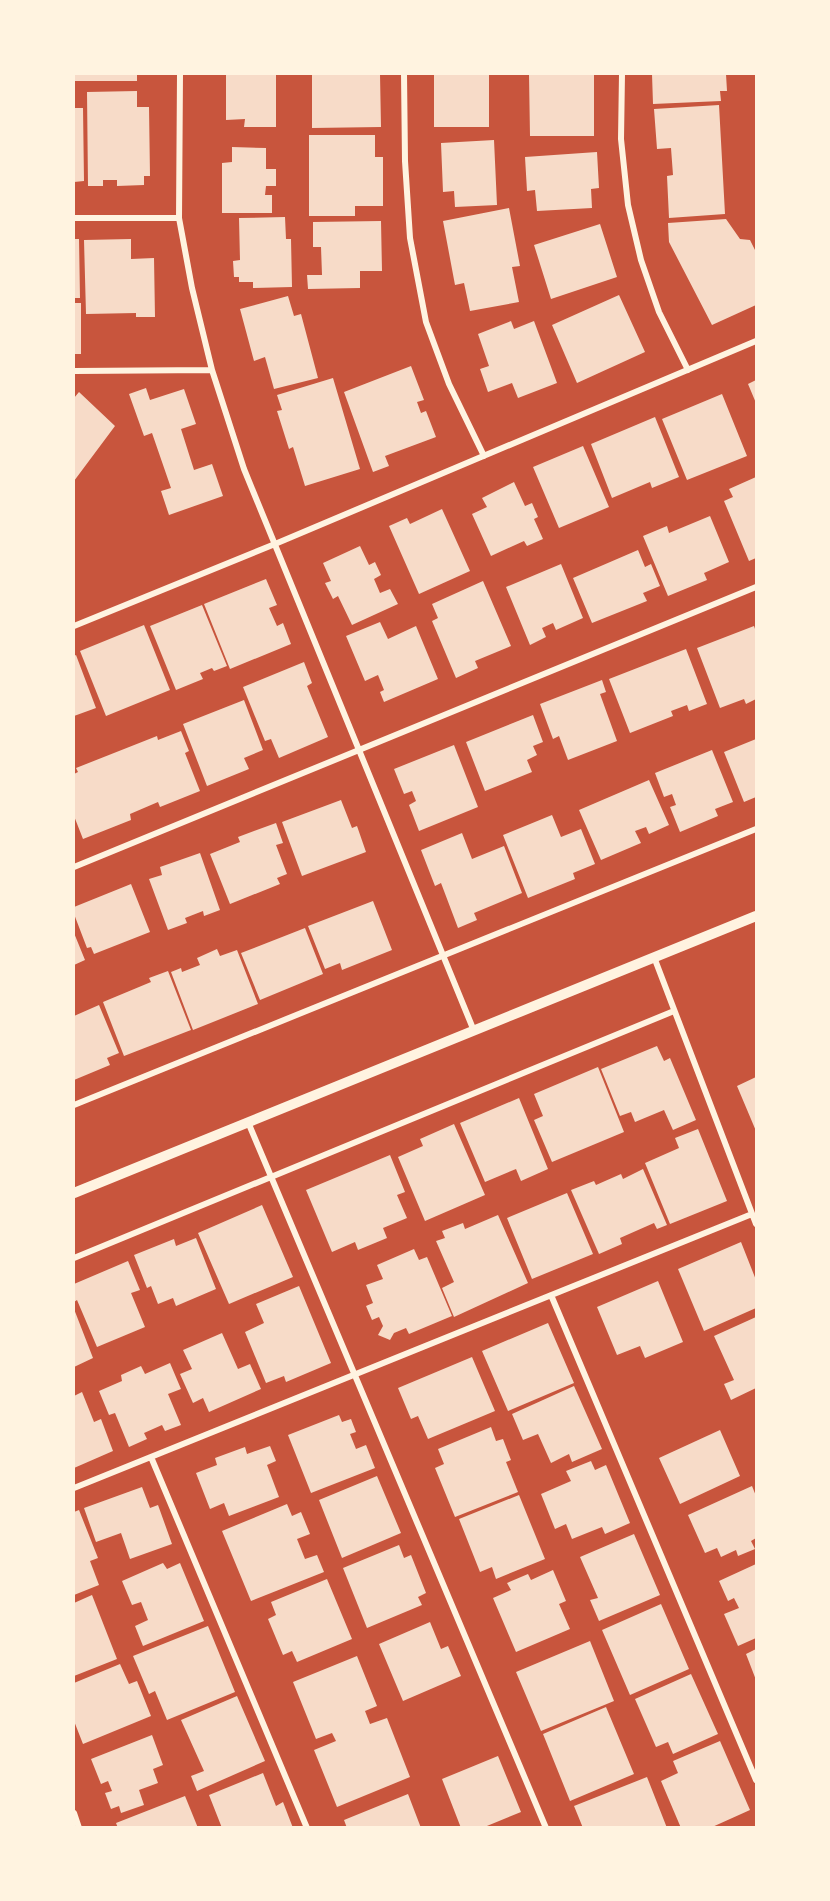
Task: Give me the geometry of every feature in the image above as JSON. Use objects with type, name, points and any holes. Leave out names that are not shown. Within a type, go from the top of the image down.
[{"type":"street","points":[[180,74],[179,218],[192,288],[212,370],[244,469],[474,1031]]},
{"type":"street","points":[[404,74],[405,161],[410,238],[426,322],[449,384],[484,456]]},
{"type":"street","points":[[622,74],[621,139],[631,216],[641,260],[659,312],[688,370]]},
{"type":"street","points":[[74,218],[179,218]]},
{"type":"street","points":[[74,626],[275,544],[756,341]]},
{"type":"street","points":[[74,371],[212,370]]},
{"type":"street","points":[[74,867],[756,587]]},
{"type":"street","points":[[74,1105],[756,829]]},
{"type":"street","points":[[74,1193],[756,916]]},
{"type":"street","points":[[654,957],[756,1224]]},
{"type":"street","points":[[74,1258],[674,1011]]},
{"type":"street","points":[[248,1122],[546,1827]]},
{"type":"street","points":[[74,1488],[752,1214]]},
{"type":"street","points":[[551,1295],[756,1780]]},
{"type":"street","points":[[151,1457],[307,1827]]},
{"type":"street","points":[[74,1812],[80,1827]]},
{"type":"building","points":[[74,74],[137,74],[137,81],[74,81]]},
{"type":"building","points":[[226,74],[276,74],[276,127],[244,127],[245,119],[226,120]]},
{"type":"building","points":[[312,74],[380,74],[381,127],[312,128]]},
{"type":"building","points":[[434,74],[489,74],[489,127],[434,127]]},
{"type":"building","points":[[529,74],[594,74],[594,136],[530,136]]},
{"type":"building","points":[[652,74],[726,74],[727,91],[720,91],[721,101],[653,104]]},
{"type":"building","points":[[137,91],[137,107],[149,107],[150,176],[144,176],[144,185],[117,186],[117,180],[103,180],[103,186],[88,186],[87,92]]},
{"type":"building","points":[[719,105],[725,214],[669,218],[667,176],[673,175],[671,148],[657,149],[654,109]]},
{"type":"building","points":[[74,108],[83,108],[84,181],[74,182]]},
{"type":"building","points":[[309,135],[375,135],[375,157],[383,157],[383,206],[355,206],[355,216],[309,216]]},
{"type":"building","points":[[494,140],[497,205],[455,207],[454,191],[443,192],[441,143]]},
{"type":"building","points":[[232,147],[266,148],[266,169],[276,169],[276,186],[266,186],[265,195],[272,195],[272,213],[222,213],[222,163],[232,162]]},
{"type":"building","points":[[597,152],[599,188],[591,189],[592,208],[537,211],[535,190],[527,191],[525,157]]},
{"type":"building","points":[[509,208],[520,266],[512,267],[519,302],[470,311],[464,283],[455,285],[443,221]]},
{"type":"building","points":[[285,217],[286,239],[291,239],[292,287],[253,288],[253,282],[239,282],[239,277],[234,277],[233,261],[240,260],[239,218]]},
{"type":"building","points":[[726,219],[740,239],[750,240],[756,252],[756,305],[712,325],[669,242],[668,223]]},
{"type":"building","points":[[381,221],[382,271],[360,271],[360,288],[308,289],[307,275],[322,275],[321,247],[313,247],[313,222]]},
{"type":"building","points":[[600,224],[617,277],[551,299],[534,245]]},
{"type":"building","points":[[74,239],[79,239],[80,298],[74,298]]},
{"type":"building","points":[[131,239],[131,259],[154,258],[155,317],[136,317],[136,313],[86,314],[84,240]]},
{"type":"building","points":[[619,295],[645,352],[577,383],[552,325]]},
{"type":"building","points":[[288,296],[294,316],[301,314],[318,378],[274,389],[265,357],[254,361],[240,309]]},
{"type":"building","points":[[74,303],[81,303],[81,354],[74,354]]},
{"type":"building","points":[[511,321],[514,329],[534,321],[557,383],[518,398],[512,383],[488,392],[480,369],[489,366],[478,334]]},
{"type":"building","points":[[411,366],[424,400],[417,402],[421,413],[426,411],[436,437],[385,456],[389,466],[373,472],[344,392]]},
{"type":"building","points":[[333,378],[360,469],[305,486],[293,447],[289,449],[277,411],[282,410],[277,395]]},
{"type":"building","points":[[756,380],[756,403],[748,384]]},
{"type":"building","points":[[146,388],[150,400],[184,389],[196,424],[181,429],[194,470],[212,464],[223,496],[169,515],[161,491],[171,488],[152,433],[144,436],[129,394]]},
{"type":"building","points":[[79,392],[115,426],[74,481],[74,398]]},
{"type":"building","points":[[722,394],[747,456],[687,480],[662,419]]},
{"type":"building","points":[[655,417],[679,477],[652,488],[650,482],[612,498],[591,444]]},
{"type":"building","points":[[583,446],[609,507],[559,528],[533,467]]},
{"type":"building","points":[[756,477],[756,558],[749,561],[724,501],[733,497],[729,489]]},
{"type":"building","points":[[514,482],[525,506],[532,503],[538,517],[534,519],[543,539],[527,546],[524,541],[491,556],[472,514],[487,507],[482,498]]},
{"type":"building","points":[[442,509],[470,571],[419,594],[389,526],[407,518],[410,524]]},
{"type":"building","points":[[710,516],[729,562],[704,573],[707,580],[668,596],[643,536],[667,526],[669,533]]},
{"type":"building","points":[[360,546],[369,565],[375,562],[381,575],[374,579],[380,593],[390,589],[398,604],[352,625],[338,596],[333,599],[325,583],[331,581],[323,563]]},
{"type":"building","points":[[638,550],[645,567],[651,564],[660,586],[643,593],[647,601],[592,623],[573,578]]},
{"type":"building","points":[[561,564],[583,618],[556,630],[553,623],[542,628],[546,637],[530,645],[506,587]]},
{"type":"building","points":[[266,579],[277,605],[269,608],[277,626],[283,623],[291,644],[230,669],[204,604]]},
{"type":"building","points":[[483,581],[511,646],[475,661],[478,668],[456,678],[432,621],[438,618],[432,604]]},
{"type":"building","points":[[202,605],[227,666],[214,671],[212,668],[200,673],[203,679],[176,690],[150,626]]},
{"type":"building","points":[[380,622],[388,639],[416,626],[438,679],[384,702],[380,692],[384,690],[378,675],[365,681],[346,636]]},
{"type":"building","points":[[144,625],[170,690],[106,716],[80,651]]},
{"type":"building","points":[[754,626],[756,632],[756,699],[746,704],[744,699],[720,708],[697,648]]},
{"type":"building","points":[[686,649],[707,704],[689,711],[687,705],[671,711],[673,716],[630,733],[609,679]]},
{"type":"building","points":[[76,655],[96,708],[74,716],[74,656]]},
{"type":"building","points":[[304,662],[312,683],[307,686],[328,737],[279,758],[271,739],[265,741],[243,687]]},
{"type":"building","points":[[602,680],[606,692],[600,694],[617,741],[568,760],[559,736],[553,739],[540,704]]},
{"type":"building","points":[[244,700],[263,750],[244,758],[249,769],[207,786],[183,724]]},
{"type":"building","points":[[533,715],[543,742],[533,746],[537,755],[527,760],[532,772],[485,791],[466,742]]},
{"type":"building","points":[[181,731],[189,751],[185,753],[200,791],[160,807],[158,802],[130,814],[131,820],[83,839],[74,816],[74,774],[78,772],[76,768],[157,736],[158,740]]},
{"type":"building","points":[[756,739],[756,797],[744,802],[724,752]]},
{"type":"building","points":[[454,745],[478,807],[419,831],[409,805],[416,801],[412,791],[404,794],[394,769]]},
{"type":"building","points":[[712,750],[733,802],[715,809],[718,816],[680,832],[670,807],[676,805],[672,794],[664,797],[655,773]]},
{"type":"building","points":[[649,780],[669,825],[649,834],[646,827],[635,831],[641,843],[601,860],[579,810]]},
{"type":"building","points":[[341,800],[352,828],[357,826],[366,852],[302,876],[282,822]]},
{"type":"building","points":[[552,815],[561,837],[581,829],[595,864],[573,873],[575,879],[528,898],[503,835]]},
{"type":"building","points":[[276,823],[283,843],[276,845],[287,874],[277,878],[280,884],[230,904],[210,854],[240,842],[238,837]]},
{"type":"building","points":[[462,833],[472,859],[504,846],[522,893],[474,913],[477,920],[458,928],[441,883],[435,886],[421,850]]},
{"type":"building","points":[[200,853],[220,910],[204,916],[203,911],[185,918],[187,923],[168,930],[149,879],[162,875],[160,867]]},
{"type":"building","points":[[131,884],[150,932],[94,954],[91,947],[87,948],[74,914],[74,907]]},
{"type":"building","points":[[373,901],[392,950],[342,970],[340,963],[325,969],[308,926]]},
{"type":"building","points":[[305,928],[323,974],[260,1000],[241,953]]},
{"type":"building","points":[[74,933],[85,960],[74,965]]},
{"type":"building","points":[[217,949],[220,956],[237,950],[258,1004],[193,1030],[171,972],[181,968],[182,972],[200,965],[197,958]]},
{"type":"building","points":[[168,971],[191,1030],[124,1056],[103,1002],[151,982],[149,978]]},
{"type":"building","points":[[99,1005],[119,1053],[107,1058],[110,1065],[74,1080],[74,1016]]},
{"type":"building","points":[[657,1046],[664,1061],[670,1058],[696,1120],[673,1130],[664,1110],[635,1122],[631,1112],[620,1116],[601,1069]]},
{"type":"building","points":[[598,1067],[624,1132],[552,1162],[534,1120],[543,1116],[534,1094]]},
{"type":"building","points":[[756,1077],[756,1131],[737,1086]]},
{"type":"building","points":[[519,1098],[548,1169],[521,1181],[516,1169],[485,1182],[460,1123]]},
{"type":"building","points":[[454,1124],[485,1195],[425,1221],[398,1157],[423,1146],[420,1139]]},
{"type":"building","points":[[698,1129],[727,1201],[670,1224],[645,1163],[679,1148],[675,1138]]},
{"type":"building","points":[[390,1155],[405,1192],[397,1195],[407,1218],[383,1228],[387,1238],[358,1250],[355,1242],[332,1252],[306,1190]]},
{"type":"building","points":[[643,1169],[667,1225],[657,1229],[654,1223],[620,1238],[622,1244],[599,1254],[571,1190],[594,1181],[596,1185],[621,1174],[623,1179]]},
{"type":"building","points":[[567,1193],[593,1254],[532,1279],[507,1218]]},
{"type":"building","points":[[262,1205],[293,1277],[229,1304],[198,1233]]},
{"type":"building","points":[[498,1215],[528,1283],[454,1317],[442,1288],[454,1282],[436,1241],[445,1238],[442,1231],[463,1223],[465,1229]]},
{"type":"building","points":[[196,1238],[216,1289],[176,1306],[173,1298],[158,1304],[151,1286],[147,1288],[134,1255],[174,1239],[176,1246]]},
{"type":"building","points":[[741,1242],[756,1280],[756,1308],[704,1331],[678,1269]]},
{"type":"building","points":[[414,1249],[419,1260],[427,1257],[452,1316],[409,1334],[406,1328],[394,1333],[390,1340],[378,1335],[383,1326],[379,1317],[372,1320],[366,1306],[373,1303],[366,1285],[383,1279],[377,1265]]},
{"type":"building","points":[[128,1261],[140,1290],[131,1293],[145,1327],[97,1347],[77,1300],[74,1302],[74,1284]]},
{"type":"building","points":[[658,1281],[683,1342],[645,1358],[640,1346],[617,1355],[597,1307]]},
{"type":"building","points":[[299,1286],[331,1363],[286,1382],[284,1376],[266,1383],[245,1332],[264,1323],[256,1304]]},
{"type":"building","points":[[74,1309],[93,1358],[74,1367]]},
{"type":"building","points":[[756,1317],[756,1388],[731,1400],[724,1384],[734,1380],[714,1336]]},
{"type":"building","points":[[548,1323],[574,1383],[508,1411],[482,1351]]},
{"type":"building","points":[[222,1333],[238,1369],[250,1364],[261,1389],[209,1412],[203,1398],[193,1403],[180,1374],[192,1369],[183,1350]]},
{"type":"building","points":[[472,1357],[495,1411],[428,1439],[418,1416],[411,1419],[398,1388]]},
{"type":"building","points":[[170,1363],[181,1389],[168,1394],[181,1425],[165,1431],[162,1425],[144,1433],[147,1439],[129,1447],[115,1413],[109,1415],[99,1391],[122,1381],[121,1375],[141,1366],[145,1374]]},
{"type":"building","points":[[574,1386],[602,1449],[572,1462],[569,1454],[551,1463],[538,1434],[523,1440],[512,1414]]},
{"type":"building","points":[[82,1392],[94,1422],[101,1419],[113,1451],[74,1468],[74,1396]]},
{"type":"building","points":[[339,1415],[342,1422],[351,1419],[356,1432],[350,1434],[356,1449],[366,1445],[375,1468],[311,1493],[288,1435]]},
{"type":"building","points":[[491,1427],[496,1441],[503,1439],[511,1460],[506,1462],[518,1492],[455,1517],[435,1468],[444,1464],[438,1449]]},
{"type":"building","points":[[720,1430],[740,1476],[680,1504],[659,1458]]},
{"type":"building","points":[[270,1446],[276,1461],[267,1465],[279,1497],[229,1516],[224,1503],[210,1509],[196,1473],[217,1465],[215,1458],[245,1447],[247,1454]]},
{"type":"building","points":[[591,1461],[595,1470],[606,1465],[630,1523],[605,1534],[602,1527],[572,1539],[566,1524],[555,1529],[541,1494],[571,1481],[566,1471]]},
{"type":"building","points":[[377,1476],[401,1533],[342,1558],[319,1500]]},
{"type":"building","points":[[752,1486],[756,1496],[756,1538],[751,1541],[755,1549],[738,1556],[736,1550],[721,1557],[717,1548],[705,1553],[688,1515]]},
{"type":"building","points":[[142,1487],[150,1508],[158,1505],[172,1544],[130,1559],[121,1533],[96,1542],[84,1508]]},
{"type":"building","points":[[519,1495],[545,1559],[496,1579],[492,1567],[480,1572],[459,1519]]},
{"type":"building","points":[[287,1504],[292,1516],[301,1512],[310,1534],[297,1539],[305,1559],[317,1555],[324,1572],[251,1601],[222,1531]]},
{"type":"building","points":[[79,1510],[98,1558],[90,1561],[99,1585],[74,1595],[74,1512]]},
{"type":"building","points":[[634,1534],[660,1595],[599,1621],[590,1600],[598,1598],[580,1557]]},
{"type":"building","points":[[399,1545],[404,1558],[411,1555],[426,1593],[418,1597],[422,1605],[367,1628],[343,1568]]},
{"type":"building","points":[[163,1563],[167,1569],[180,1563],[204,1621],[143,1646],[135,1626],[148,1620],[141,1602],[132,1605],[122,1581]]},
{"type":"building","points":[[756,1564],[756,1638],[738,1646],[724,1614],[739,1608],[734,1598],[728,1601],[719,1581]]},
{"type":"building","points":[[553,1570],[566,1601],[559,1604],[570,1629],[516,1652],[493,1598],[511,1590],[507,1583],[528,1574],[531,1580]]},
{"type":"building","points":[[327,1579],[352,1639],[297,1662],[292,1651],[283,1655],[268,1619],[276,1615],[271,1602]]},
{"type":"building","points":[[92,1595],[117,1659],[74,1676],[74,1603]]},
{"type":"building","points":[[661,1604],[689,1669],[630,1695],[602,1630]]},
{"type":"building","points":[[430,1622],[441,1649],[448,1646],[461,1676],[403,1701],[379,1644]]},
{"type":"building","points":[[208,1626],[235,1692],[167,1720],[155,1691],[149,1694],[133,1656]]},
{"type":"building","points":[[590,1641],[614,1701],[541,1731],[516,1672]]},
{"type":"building","points":[[756,1649],[756,1680],[746,1654]]},
{"type":"building","points":[[357,1656],[377,1706],[365,1711],[370,1724],[387,1718],[410,1777],[337,1807],[314,1750],[336,1741],[332,1733],[316,1739],[293,1682]]},
{"type":"building","points":[[120,1664],[129,1684],[137,1681],[151,1716],[83,1744],[74,1721],[74,1683]]},
{"type":"building","points":[[691,1674],[718,1734],[673,1754],[668,1742],[656,1747],[635,1699]]},
{"type":"building","points":[[237,1696],[265,1761],[197,1791],[191,1776],[204,1771],[181,1720]]},
{"type":"building","points":[[606,1707],[634,1774],[570,1801],[543,1734]]},
{"type":"building","points":[[152,1735],[163,1765],[153,1769],[158,1783],[139,1790],[144,1805],[121,1813],[119,1806],[111,1809],[105,1793],[112,1791],[108,1781],[101,1784],[91,1759]]},
{"type":"building","points":[[720,1741],[750,1810],[710,1828],[681,1828],[661,1781],[678,1773],[673,1761]]},
{"type":"building","points":[[498,1756],[521,1812],[482,1828],[461,1828],[442,1779]]},
{"type":"building","points":[[263,1773],[276,1806],[283,1802],[293,1828],[222,1828],[209,1795]]},
{"type":"building","points":[[647,1777],[667,1828],[583,1828],[574,1806]]},
{"type":"building","points":[[408,1794],[421,1828],[347,1828],[344,1820]]},
{"type":"building","points":[[185,1796],[198,1828],[118,1828],[116,1823]]}]
